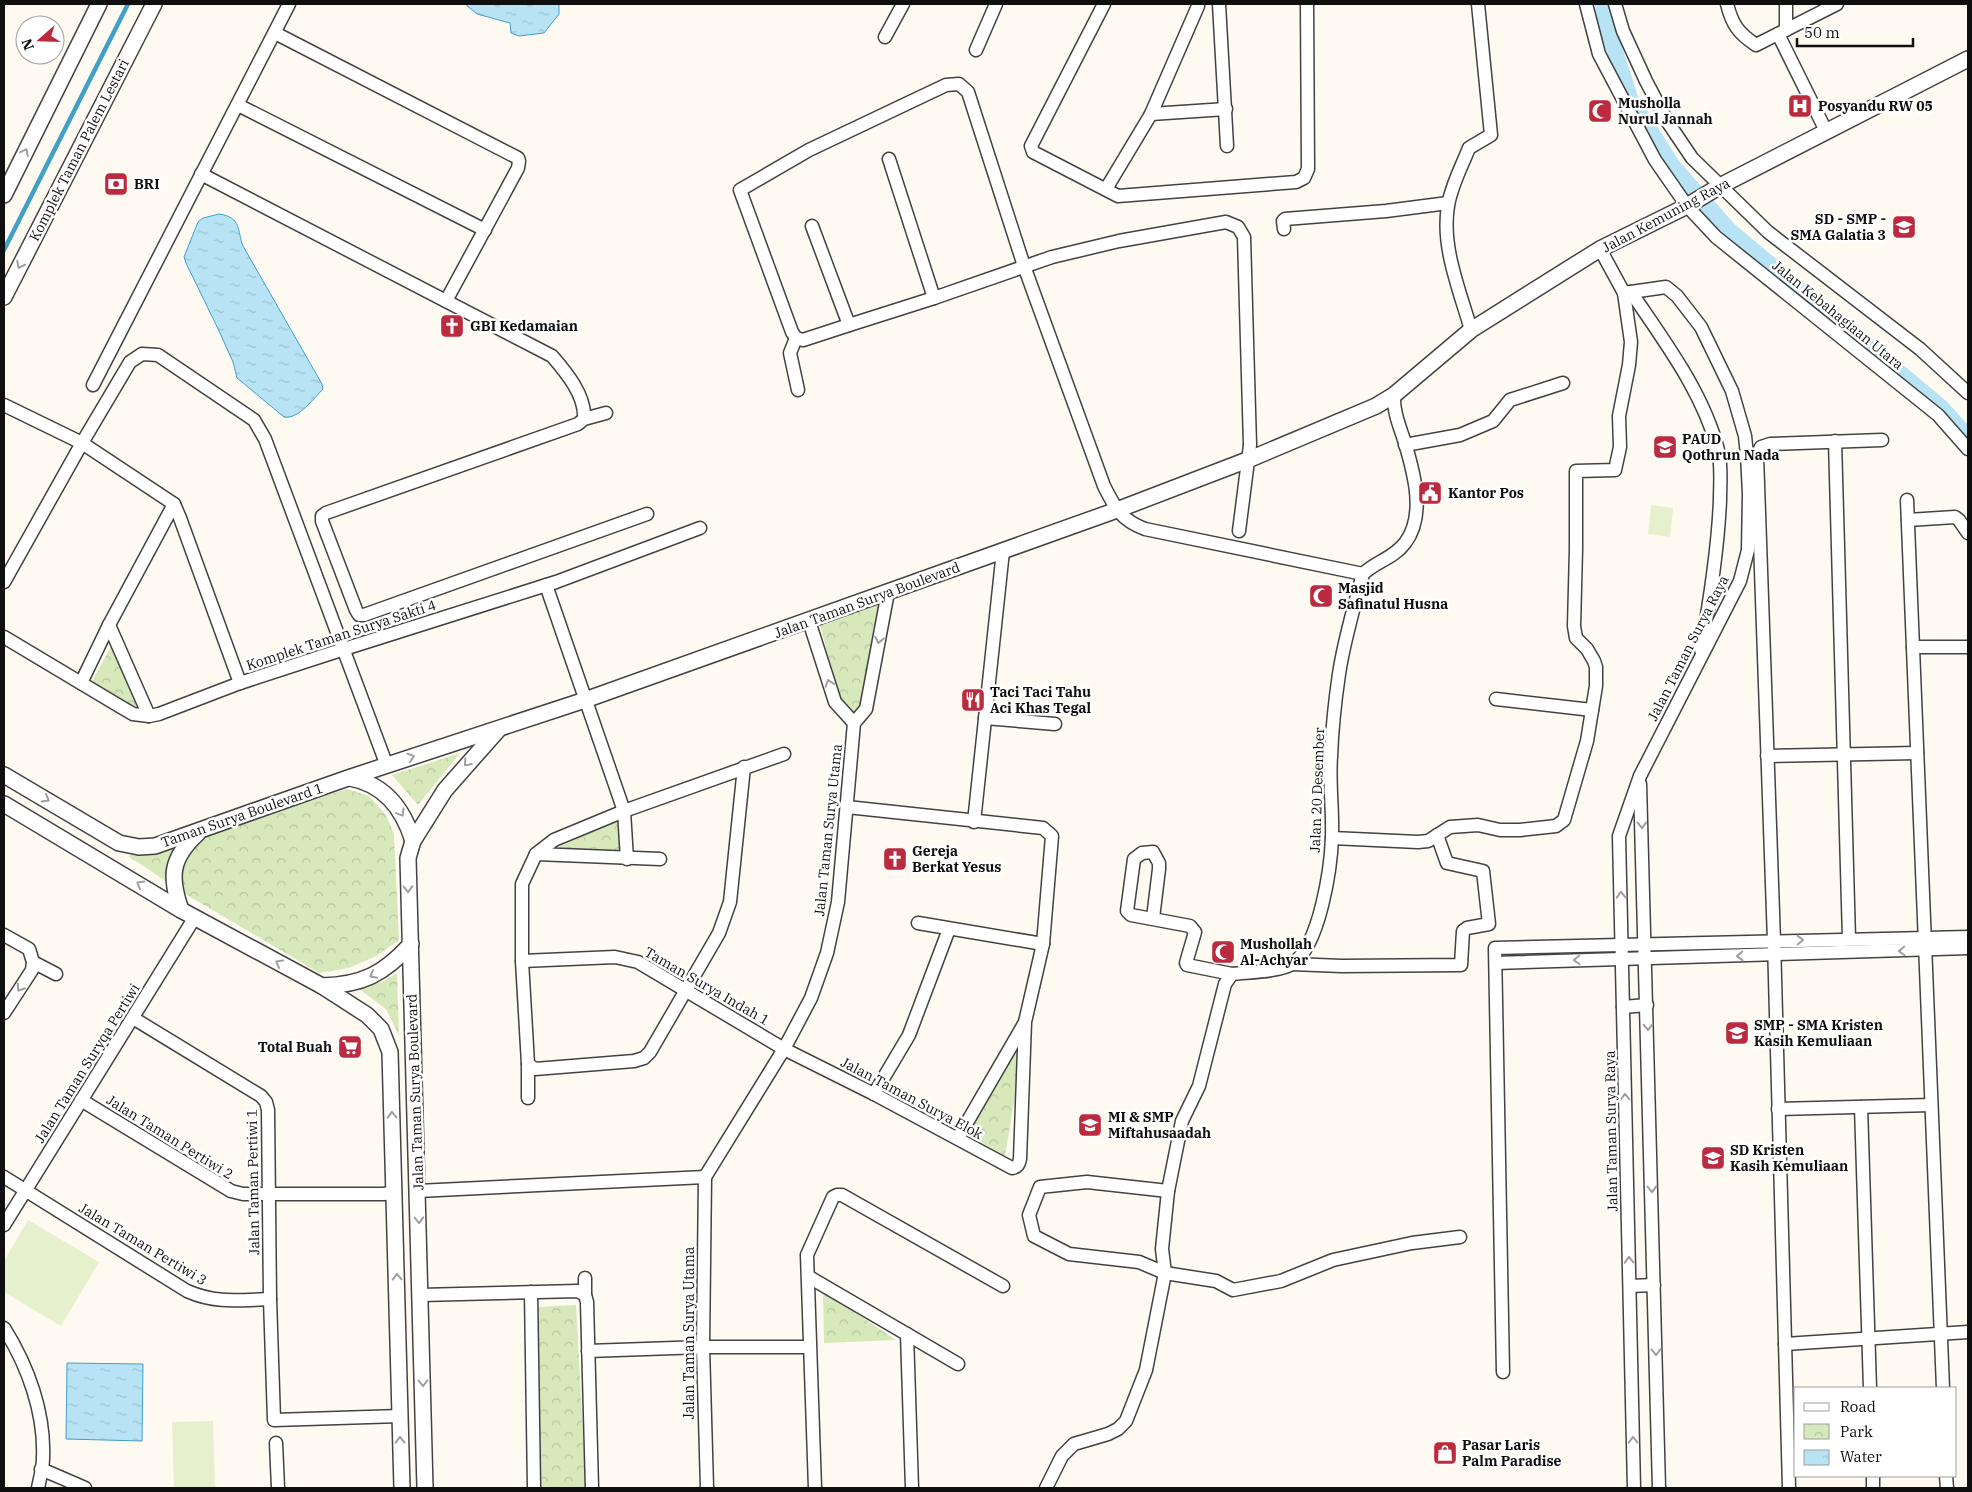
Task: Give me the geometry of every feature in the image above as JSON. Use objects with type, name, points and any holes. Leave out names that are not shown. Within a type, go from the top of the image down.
[{"type":"street","points":[[4,196],[99,4]]},
{"type":"street","name":"Komplek Taman Palem Lestari","points":[[4,297],[154,4]]},
{"type":"street","points":[[93,384],[114,347],[289,4]]},
{"type":"street","points":[[886,37],[903,4]]},
{"type":"street","points":[[976,50],[996,4]]},
{"type":"street","points":[[1104,4],[1031,146],[1033,152],[1118,196],[1296,182],[1304,178],[1308,169],[1307,4]]},
{"type":"street","points":[[1106,189],[1150,114],[1196,4]]},
{"type":"street","points":[[1219,4],[1227,146]]},
{"type":"street","points":[[1471,330],[1449,251],[1447,215],[1448,203],[1468,148],[1492,135],[1478,4]]},
{"type":"street","name":"Jalan Kebahagiaan Utara","points":[[1586,4],[1599,54],[1655,160],[1716,237],[1938,415],[1968,449]]},
{"type":"street","points":[[1615,4],[1623,31],[1667,121],[1716,189],[1768,232],[1920,349],[1968,393]]},
{"type":"street","points":[[1727,4],[1731,19],[1742,36],[1756,45],[1837,4]]},
{"type":"street","points":[[1786,4],[1782,32],[1826,131]]},
{"type":"street","points":[[274,32],[516,156],[519,161],[518,168],[446,301]]},
{"type":"street","name":"Jalan Kemuning Raya","points":[[1250,459],[1384,401],[1471,330],[1600,249],[1689,205],[1826,131],[1968,59]]},
{"type":"street","points":[[798,390],[790,353],[796,338],[740,190],[809,150],[946,85],[959,84],[968,92],[1024,266],[1104,486],[1117,510],[1132,524],[1145,529],[1363,574],[1398,552],[1407,541],[1417,508],[1413,475],[1394,408],[1384,401]]},
{"type":"street","points":[[238,105],[485,230]]},
{"type":"street","points":[[1150,114],[1226,108]]},
{"type":"street","points":[[889,159],[934,298]]},
{"type":"street","points":[[201,174],[552,356],[571,378],[584,412],[584,419]]},
{"type":"street","points":[[1284,229],[1285,219],[1377,212],[1448,203]]},
{"type":"street","points":[[796,338],[803,340],[934,298],[1024,266],[1119,241],[1226,222],[1238,227],[1244,237],[1250,459],[1239,531]]},
{"type":"street","points":[[812,226],[849,325]]},
{"type":"street","points":[[1600,249],[1674,356],[1710,424],[1719,452],[1718,537],[1698,665]]},
{"type":"street","name":"Jalan Taman Surya Raya","points":[[1628,292],[1666,287],[1677,296],[1701,327],[1732,391],[1745,436],[1749,494],[1748,550],[1740,581],[1640,776],[1619,836],[1634,1488]]},
{"type":"street","points":[[1332,838],[1418,842],[1428,841],[1450,827],[1478,825],[1500,830],[1520,830],[1556,826],[1563,823],[1587,741],[1596,686],[1596,667],[1587,649],[1576,638],[1574,626],[1576,471],[1615,470],[1620,447],[1619,416],[1629,365],[1631,342],[1628,292]]},
{"type":"street","points":[[4,582],[130,362],[142,354],[158,355],[254,420],[265,438],[387,766]]},
{"type":"street","points":[[1405,445],[1460,435],[1493,421],[1510,400],[1563,383]]},
{"type":"street","points":[[1384,401],[1385,408],[1398,421]]},
{"type":"street","points":[[4,405],[82,443],[162,494],[174,504],[240,683]]},
{"type":"street","points":[[606,412],[584,419],[578,424],[322,516],[322,521],[356,610],[359,615],[364,615],[647,514]]},
{"type":"street","points":[[1789,1488],[1774,941],[1757,456],[1761,447],[1770,444],[1882,440]]},
{"type":"street","points":[[1835,442],[1849,939]]},
{"type":"street","name":"Jalan Taman Surya Boulevard","points":[[348,778],[585,700],[809,621],[1117,510],[1250,459]]},
{"type":"street","points":[[1907,500],[1943,1387]]},
{"type":"street","points":[[81,683],[109,625],[174,504]]},
{"type":"street","points":[[1908,520],[1941,517],[1954,518],[1959,520],[1968,533]]},
{"type":"street","name":"Komplek Taman Surya Sakti 4","points":[[149,716],[240,683],[546,585],[700,528]]},
{"type":"street","points":[[974,822],[1002,551]]},
{"type":"street","name":"Jalan 20 Desember","points":[[1292,964],[1304,951],[1322,909],[1332,838],[1331,758],[1339,673],[1349,624],[1363,574]]},
{"type":"street","points":[[546,585],[624,811],[627,859]]},
{"type":"street","name":"Jalan Taman Surya Utama","points":[[707,1488],[703,1347],[705,1177],[784,1050],[811,998],[826,953],[838,902],[854,723],[866,709],[888,592]]},
{"type":"street","points":[[809,621],[835,702],[854,723]]},
{"type":"street","points":[[109,625],[149,716]]},
{"type":"street","points":[[4,637],[133,714],[149,716]]},
{"type":"street","points":[[1913,647],[1968,647]]},
{"type":"street","points":[[1496,699],[1592,710]]},
{"type":"street","points":[[985,718],[1055,724]]},
{"type":"street","name":"Jalan Taman Surya Boulevard","points":[[425,1488],[409,849],[434,807],[455,777],[500,728]]},
{"type":"street","points":[[1768,756],[1917,753]]},
{"type":"street","points":[[528,1098],[522,961],[522,884],[536,854],[554,840],[624,811],[784,754]]},
{"type":"street","points":[[528,1064],[535,1068],[634,1061],[644,1058],[650,1052],[718,932],[730,902],[744,768]]},
{"type":"street","name":"Taman Surya Boulevard 1","points":[[4,775],[119,842],[139,847],[155,846],[348,778]]},
{"type":"street","name":"Jalan Taman Surya Raya","points":[[1640,776],[1646,943],[1659,1488]]},
{"type":"street","points":[[348,778],[361,780],[375,786],[390,797],[402,813],[413,841]]},
{"type":"street","points":[[4,804],[188,913],[322,986],[349,984],[368,979],[393,962],[411,944]]},
{"type":"street","points":[[847,807],[1043,828],[1052,836],[1042,944],[1025,1022],[958,1138]]},
{"type":"street","points":[[188,913],[173,884],[175,866],[183,849],[200,831]]},
{"type":"street","points":[[1153,918],[1159,863],[1153,852],[1147,852],[1136,856],[1134,859],[1127,912],[1131,915],[1190,926],[1194,929],[1195,932],[1187,965],[1232,974],[1280,968],[1292,964],[1342,966],[1461,965],[1463,931],[1466,928],[1489,924],[1483,871],[1447,863],[1437,835]]},
{"type":"street","points":[[536,854],[660,860]]},
{"type":"street","name":"Jalan Taman Suryqa Pertiwi","points":[[4,1225],[133,1018],[188,913]]},
{"type":"street","points":[[918,923],[1042,944]]},
{"type":"street","points":[[874,1094],[909,1035],[949,929]]},
{"type":"street","points":[[4,935],[29,949],[33,962],[32,970],[4,1014]]},
{"type":"street","points":[[1496,963],[1774,955],[1925,944],[1968,937]]},
{"type":"street","points":[[1503,1372],[1495,948],[1849,939],[1968,948]]},
{"type":"street","name":"Taman Surya Indah 1","points":[[522,961],[626,958],[638,962],[784,1050]]},
{"type":"street","points":[[33,962],[56,974]]},
{"type":"street","points":[[1046,1488],[1062,1456],[1074,1444],[1108,1434],[1118,1429],[1126,1421],[1146,1370],[1165,1273],[1162,1249],[1168,1190],[1182,1121],[1199,1086],[1225,984],[1232,974]]},
{"type":"street","name":"Jalan Taman Surya Boulevard","points":[[322,986],[367,1014],[381,1029],[388,1045],[395,1192],[402,1488]]},
{"type":"street","points":[[1623,1007],[1647,1005]]},
{"type":"street","name":"Jalan Taman Pertiwi 1","points":[[133,1018],[261,1096],[266,1102],[268,1110],[270,1299],[274,1420],[400,1416]]},
{"type":"street","name":"Jalan Taman Surya Elok","points":[[784,1050],[874,1094],[1012,1168],[1019,1165],[1020,1159],[1025,1022]]},
{"type":"street","name":"Jalan Taman Pertiwi 2","points":[[81,1100],[231,1192],[243,1194],[384,1194],[395,1192]]},
{"type":"street","points":[[1778,1109],[1931,1105]]},
{"type":"street","points":[[1861,1107],[1870,1387]]},
{"type":"street","points":[[418,1191],[705,1177]]},
{"type":"street","name":"Jalan Taman Pertiwi 3","points":[[7,1178],[188,1291],[204,1298],[222,1301],[270,1299]]},
{"type":"street","points":[[1168,1190],[1087,1182],[1040,1187],[1029,1215],[1034,1236],[1070,1254],[1139,1262],[1165,1273],[1216,1281],[1233,1290],[1281,1281],[1333,1260],[1412,1243],[1460,1237]]},
{"type":"street","points":[[815,1488],[807,1255],[832,1197],[837,1194],[842,1195],[1003,1286]]},
{"type":"street","points":[[809,1277],[958,1364]]},
{"type":"street","points":[[585,1278],[592,1488]]},
{"type":"street","points":[[1630,1286],[1654,1285]]},
{"type":"street","points":[[421,1294],[578,1291],[586,1299]]},
{"type":"street","points":[[531,1292],[534,1488]]},
{"type":"street","points":[[4,1328],[17,1348],[32,1385],[42,1424],[43,1459],[38,1488]]},
{"type":"street","points":[[1785,1344],[1968,1332]]},
{"type":"street","points":[[907,1334],[912,1488]]},
{"type":"street","points":[[588,1351],[810,1346]]},
{"type":"street","points":[[276,1443],[278,1488]]},
{"type":"street","points":[[41,1469],[85,1488]]},
{"type":"green space","points":[[1651,505],[1673,508],[1670,537],[1648,534]]},
{"type":"green space","points":[[886,597],[855,751],[819,622]]},
{"type":"green space","points":[[113,643],[141,707],[129,705],[92,681]]},
{"type":"green space","points":[[460,753],[418,805],[392,775]]},
{"type":"green space","points":[[347,789],[369,796],[386,815],[394,834],[399,940],[378,955],[349,968],[319,973],[187,895],[128,856]]},
{"type":"green space","points":[[624,817],[624,853],[555,849]]},
{"type":"green space","points":[[397,973],[399,1035],[386,1009],[358,988],[382,982]]},
{"type":"green space","points":[[1033,987],[1005,1156],[966,1133]]},
{"type":"green space","points":[[28,1220],[99,1262],[61,1326],[4,1292],[4,1261]]},
{"type":"green space","points":[[823,1291],[896,1340],[824,1343]]},
{"type":"green space","points":[[576,1305],[586,1488],[541,1488],[537,1307]]},
{"type":"green space","points":[[213,1421],[215,1488],[174,1488],[172,1422]]},
{"type":"water","points":[[465,4],[559,4],[559,14],[544,33],[519,36],[511,33],[510,23],[477,14]]},
{"type":"water","points":[[219,214],[232,218],[235,221],[243,246],[322,384],[323,389],[295,415],[284,417],[237,378],[233,362],[186,263],[184,257],[198,222],[203,218]]},
{"type":"water","points":[[67,1363],[143,1364],[142,1441],[66,1439]]},
{"type":"waterway","points":[[4,250],[128,4]]},
{"type":"waterway","points":[[1603,4],[1605,20],[1630,98],[1672,165],[1729,230],[1942,408],[1968,437]]},
{"type":"place","name":"Posyandu RW 05","points":[[1800,106]]},
{"type":"place","name":"Musholla Nurul Jannah","points":[[1600,111]]},
{"type":"place","name":"BRI","points":[[116,184]]},
{"type":"place","name":"SD - SMP - SMA Galatia 3","points":[[1904,227]]},
{"type":"place","name":"GBI Kedamaian","points":[[452,326]]},
{"type":"place","name":"PAUD Qothrun Nada","points":[[1665,447]]},
{"type":"place","name":"Kantor Pos","points":[[1430,493]]},
{"type":"place","name":"Masjid Safinatul Husna","points":[[1321,596]]},
{"type":"place","name":"Taci Taci Tahu Aci Khas Tegal","points":[[973,700]]},
{"type":"place","name":"Gereja Berkat Yesus","points":[[895,859]]},
{"type":"place","name":"Mushollah Al-Achyar","points":[[1223,952]]},
{"type":"place","name":"SMP - SMA Kristen Kasih Kemuliaan","points":[[1737,1033]]},
{"type":"place","name":"Total Buah","points":[[350,1047]]},
{"type":"place","name":"MI & SMP Miftahusaadah","points":[[1090,1125]]},
{"type":"place","name":"SD Kristen Kasih Kemuliaan","points":[[1713,1158]]},
{"type":"place","name":"Pasar Laris Palm Paradise","points":[[1445,1453]]}]
